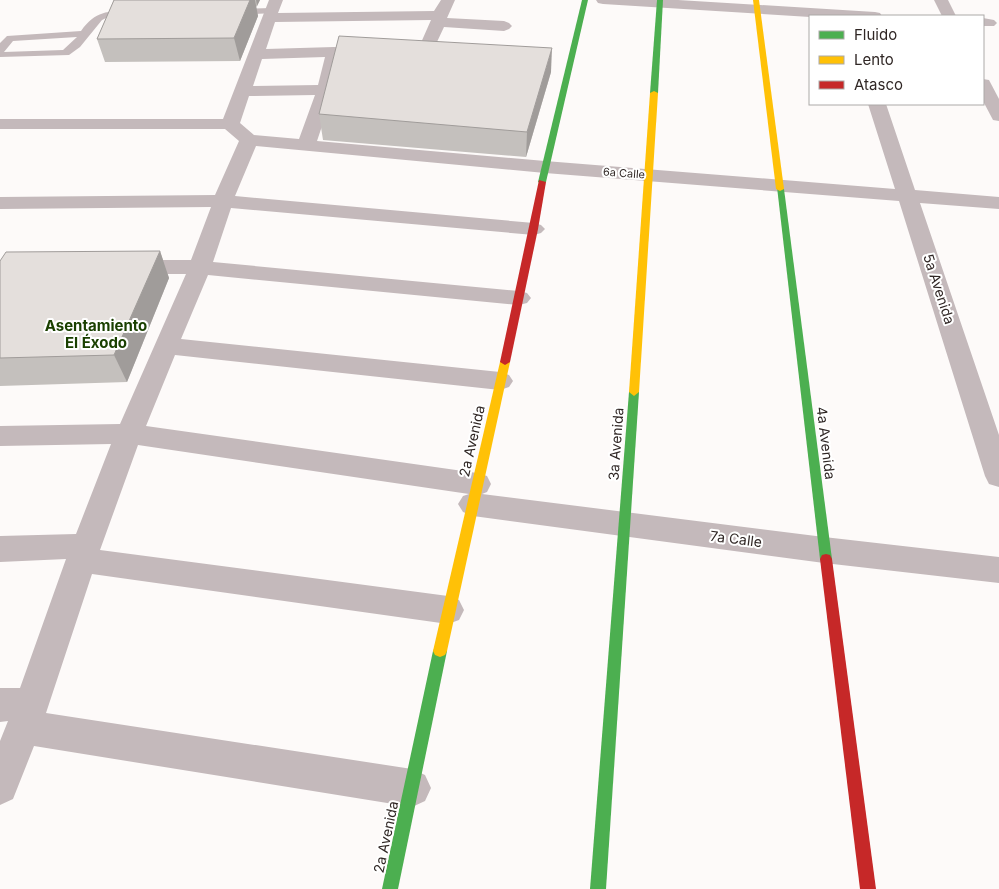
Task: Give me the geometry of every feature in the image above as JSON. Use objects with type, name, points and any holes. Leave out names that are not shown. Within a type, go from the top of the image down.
[{"type":"street","points":[[256,54],[334,52],[421,59],[448,0]]},
{"type":"street","name":"2a Avenida","points":[[390,889],[448,610],[519,298],[545,168],[585,0]]},
{"type":"street","points":[[603,0],[756,5],[847,15],[842,0]]},
{"type":"street","points":[[941,0],[948,15]]},
{"type":"street","name":"3a Avenida","points":[[598,889],[626,524],[660,1]]},
{"type":"street","name":"4a Avenida","points":[[756,5],[868,889]]},
{"type":"street","points":[[0,786],[19,712],[84,553],[129,434],[200,268],[223,201],[240,132],[242,91],[272,10],[439,19],[504,26]]},
{"type":"street","points":[[306,145],[325,90],[334,52]]},
{"type":"street","points":[[984,86],[999,116]]},
{"type":"street","points":[[242,91],[325,90]]},
{"type":"street","name":"5a Avenida","points":[[877,105],[909,196],[999,476]]},
{"type":"street","name":"6a Calle","points":[[0,124],[240,132],[306,145],[545,168],[649,174],[999,203]]},
{"type":"street","points":[[0,203],[223,201],[534,229]]},
{"type":"street","points":[[110,267],[200,268],[519,298]]},
{"type":"street","points":[[166,346],[500,381]]},
{"type":"street","name":"7a Calle","points":[[0,436],[129,434],[475,494],[626,524],[824,550],[999,570]]},
{"type":"street","points":[[0,549],[84,553],[448,610]]},
{"type":"street","points":[[19,712],[412,788]]},
{"type":"lane","points":[[227,12],[272,10]]},
{"type":"lane","points":[[85,34],[11,38],[7,40],[0,52],[3,55],[64,53],[72,49],[85,34],[97,19],[105,15],[142,13]]},
{"type":"building","points":[[114,0],[250,0],[234,38],[97,39]]},
{"type":"building","points":[[339,36],[552,48],[527,132],[319,114]]},
{"type":"building","points":[[160,251],[114,355],[0,358],[0,261],[6,252]]},
{"type":"traffic: fast","points":[[542,182],[585,0]]},
{"type":"traffic: fast","points":[[654,93],[660,0]]},
{"type":"traffic: fast","points":[[780,189],[826,559]]},
{"type":"traffic: fast","points":[[598,889],[634,392]]},
{"type":"traffic: fast","points":[[390,889],[440,651]]},
{"type":"traffic: slow","points":[[756,0],[780,189]]},
{"type":"traffic: slow","points":[[634,392],[654,93]]},
{"type":"traffic: slow","points":[[440,651],[505,362]]},
{"type":"traffic: jam","points":[[505,362],[534,229],[542,182]]},
{"type":"traffic: jam","points":[[826,559],[868,889]]},
{"type":"district","name":"Asentamiento El Éxodo","points":[[96,334]]}]
